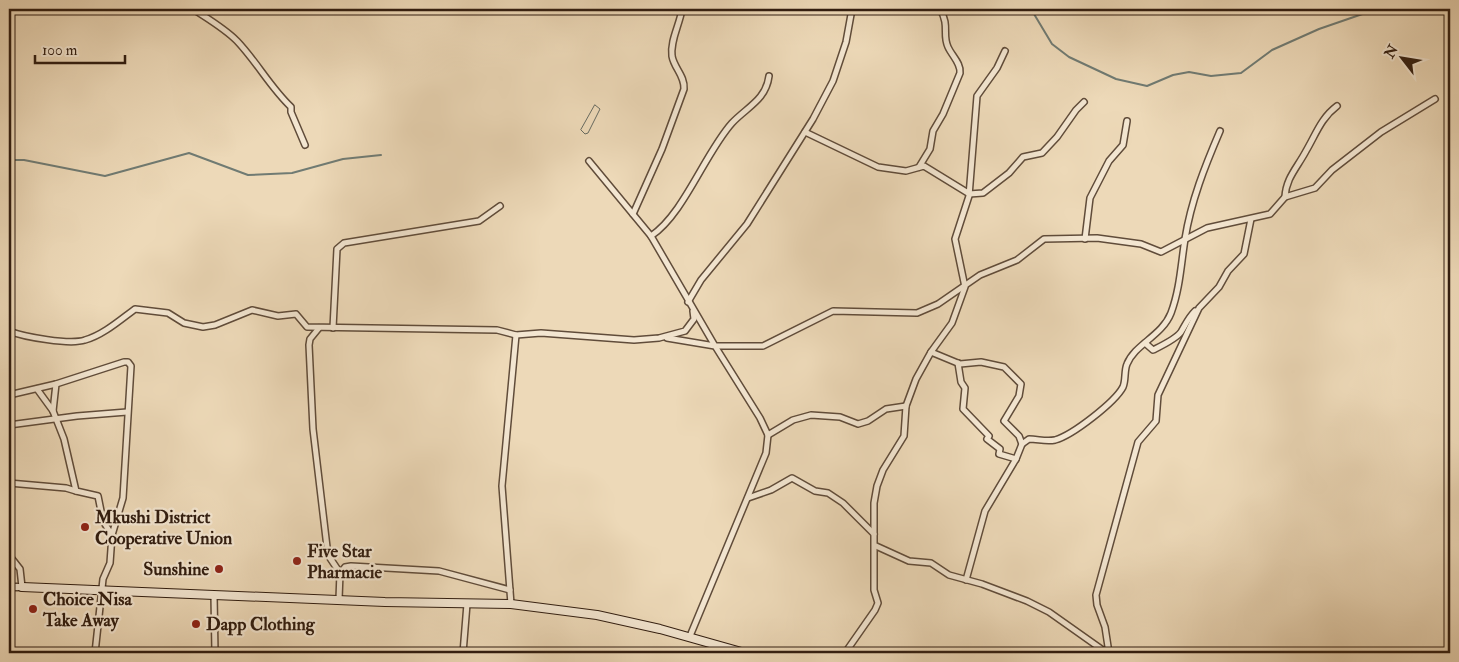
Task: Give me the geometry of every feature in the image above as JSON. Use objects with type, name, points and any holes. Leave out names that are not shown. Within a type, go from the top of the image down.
[{"type":"main road","points":[[22,588],[511,604],[597,615],[690,636],[745,653]]},
{"type":"street","points":[[193,9],[217,24],[237,42],[273,90],[291,107],[291,112],[305,145]]},
{"type":"street","points":[[633,214],[662,149],[684,89],[684,82],[672,57],[672,47],[682,9]]},
{"type":"street","points":[[688,302],[701,280],[747,224],[805,132],[833,81],[846,42],[852,9]]},
{"type":"street","points":[[918,167],[930,149],[933,131],[953,93],[960,70],[948,46],[947,26],[940,9]]},
{"type":"street","points":[[844,653],[871,619],[878,603],[874,590],[876,546],[874,535],[877,486],[883,470],[904,436],[906,406],[916,379],[931,352],[952,323],[965,287],[955,239],[969,194],[977,96],[997,68],[1005,51]]},
{"type":"street","points":[[651,236],[659,231],[688,191],[730,125],[759,100],[765,90],[769,76]]},
{"type":"street","points":[[9,331],[40,339],[84,341],[139,309],[168,313],[192,326],[215,325],[252,310],[278,316],[296,314],[306,327],[319,328],[497,330],[516,335],[541,333],[634,340],[659,338],[698,341],[715,346],[763,346],[834,311],[917,313],[938,304],[980,275],[1017,260],[1044,239],[1097,238],[1141,244],[1161,252],[1207,228],[1270,214],[1285,198],[1315,188],[1332,170],[1381,132],[1435,99]]},
{"type":"street","points":[[969,194],[983,193],[1009,174],[1023,157],[1042,153],[1084,102]]},
{"type":"street","points":[[1285,198],[1291,174],[1305,154],[1324,118],[1337,106]]},
{"type":"street","points":[[1085,239],[1090,198],[1110,160],[1123,145],[1127,121]]},
{"type":"street","points":[[966,580],[984,511],[1016,459],[1022,444],[1029,439],[1042,441],[1058,439],[1075,430],[1100,411],[1120,391],[1124,384],[1126,365],[1145,343],[1151,340],[1160,330],[1170,314],[1178,288],[1185,239],[1202,172],[1220,131]]},
{"type":"street","points":[[805,132],[878,167],[906,171],[918,167],[930,168],[966,190],[969,194]]},
{"type":"street","points":[[589,161],[651,236],[692,309],[760,418],[768,435],[766,453],[690,636]]},
{"type":"street","points":[[332,328],[337,249],[344,243],[479,221],[500,206]]},
{"type":"street","points":[[1145,343],[1153,350],[1180,333],[1186,319],[1219,286],[1228,271],[1244,254],[1251,219]]},
{"type":"street","points":[[1108,653],[1105,627],[1097,605],[1096,595],[1138,442],[1156,421],[1158,395],[1199,308]]},
{"type":"street","points":[[659,338],[685,331],[694,319],[692,309]]},
{"type":"street","points":[[319,328],[310,339],[309,346],[314,429],[327,547],[330,558],[340,573],[339,599]]},
{"type":"street","points":[[511,604],[502,486],[516,335]]},
{"type":"street","points":[[931,352],[958,363],[980,362],[1004,367],[1021,384],[1019,396],[1004,421],[1018,436],[1022,444]]},
{"type":"street","points":[[9,395],[56,384],[128,362],[131,366],[123,498],[112,535],[110,563],[103,579],[95,653]]},
{"type":"street","points":[[958,363],[961,382],[964,388],[963,409],[989,436],[987,439],[1000,449],[999,454],[1016,459]]},
{"type":"street","points":[[53,411],[56,384]]},
{"type":"street","points":[[37,389],[53,411],[64,439],[76,491]]},
{"type":"street","points":[[768,435],[793,420],[811,415],[840,418],[858,424],[868,421],[886,410],[906,406]]},
{"type":"street","points":[[9,425],[127,412]]},
{"type":"street","points":[[748,498],[771,490],[792,478],[815,491],[825,492],[843,503],[874,535]]},
{"type":"street","points":[[9,483],[66,488],[98,496],[103,521],[112,535]]},
{"type":"street","points":[[876,546],[910,561],[931,563],[949,575],[1012,594],[1049,612],[1108,653]]},
{"type":"street","points":[[9,556],[20,569],[22,588],[9,587]]},
{"type":"street","points":[[340,573],[345,567],[351,566],[439,571],[510,590]]},
{"type":"street","points":[[214,595],[215,653]]},
{"type":"street","points":[[463,653],[468,604]]},
{"type":"street","points":[[9,651],[36,652]]},
{"type":"waterway","points":[[1031,9],[1052,44],[1069,57],[1116,79],[1147,86],[1173,75],[1189,72],[1211,76],[1241,73],[1272,50],[1319,29],[1377,9]]},
{"type":"waterway","points":[[9,160],[24,160],[105,176],[189,153],[248,175],[292,173],[343,159],[381,155]]},
{"type":"place","name":"Mkushi District Cooperative Union","points":[[85,527]]},
{"type":"place","name":"Five Star Pharmacie","points":[[297,561]]},
{"type":"place","name":"Sunshine","points":[[219,569]]},
{"type":"place","name":"Choice Nisa Take Away","points":[[33,609]]},
{"type":"place","name":"Dapp Clothing","points":[[196,624]]}]
